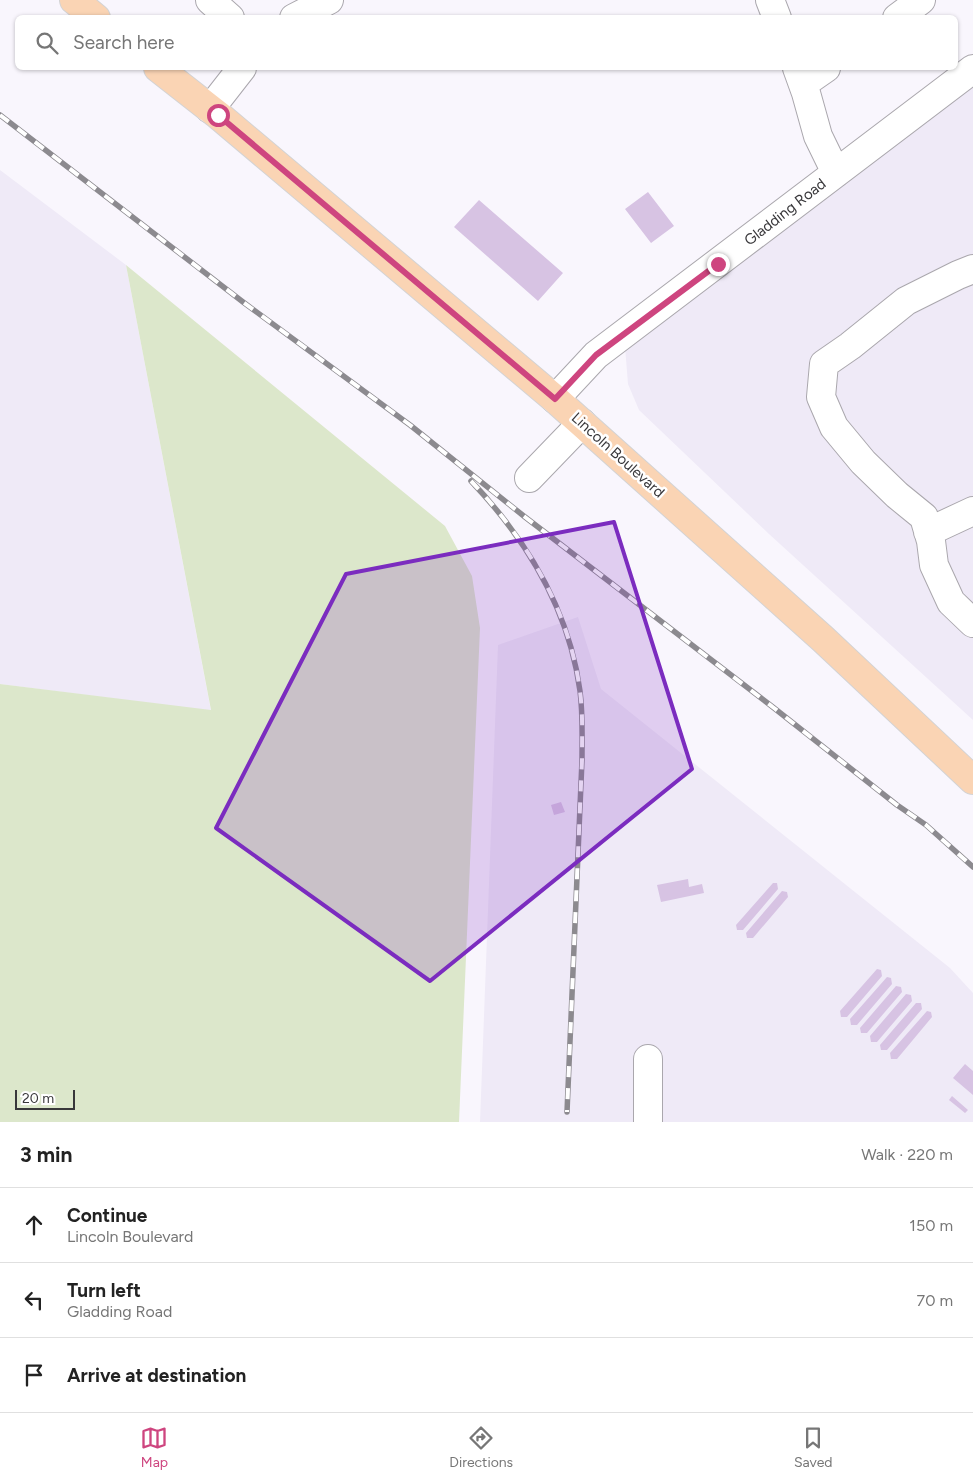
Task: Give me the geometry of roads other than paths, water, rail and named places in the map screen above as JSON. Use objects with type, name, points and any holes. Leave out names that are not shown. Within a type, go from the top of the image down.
[{"type":"main road","points":[[74,0],[92,15]]},
{"type":"main road","name":"Lincoln Boulevard","points":[[161,70],[210,109],[555,399],[823,639],[973,780]]},
{"type":"street","points":[[210,0],[227,15]]},
{"type":"street","points":[[300,15],[329,0]]},
{"type":"street","points":[[770,0],[776,15]]},
{"type":"street","points":[[901,15],[921,0]]},
{"type":"street","name":"Gladding Road","points":[[555,399],[596,355],[973,69]]},
{"type":"street","points":[[210,109],[240,70]]},
{"type":"street","points":[[820,70],[800,76],[818,136],[836,173]]},
{"type":"street","points":[[973,269],[958,274],[906,301],[850,346],[824,364],[821,397],[834,427],[863,462],[897,495],[924,517],[931,541],[934,565],[951,602],[973,623]]},
{"type":"street","points":[[529,478],[582,423]]},
{"type":"street","points":[[928,532],[973,510]]},
{"type":"street","points":[[648,1059],[648,1122]]},
{"type":"railway","points":[[0,115],[243,302],[410,425],[525,517],[897,805],[926,825],[973,867]]},
{"type":"railway","points":[[471,481],[510,527],[542,577],[566,632],[580,691],[582,760],[567,1112]]}]
